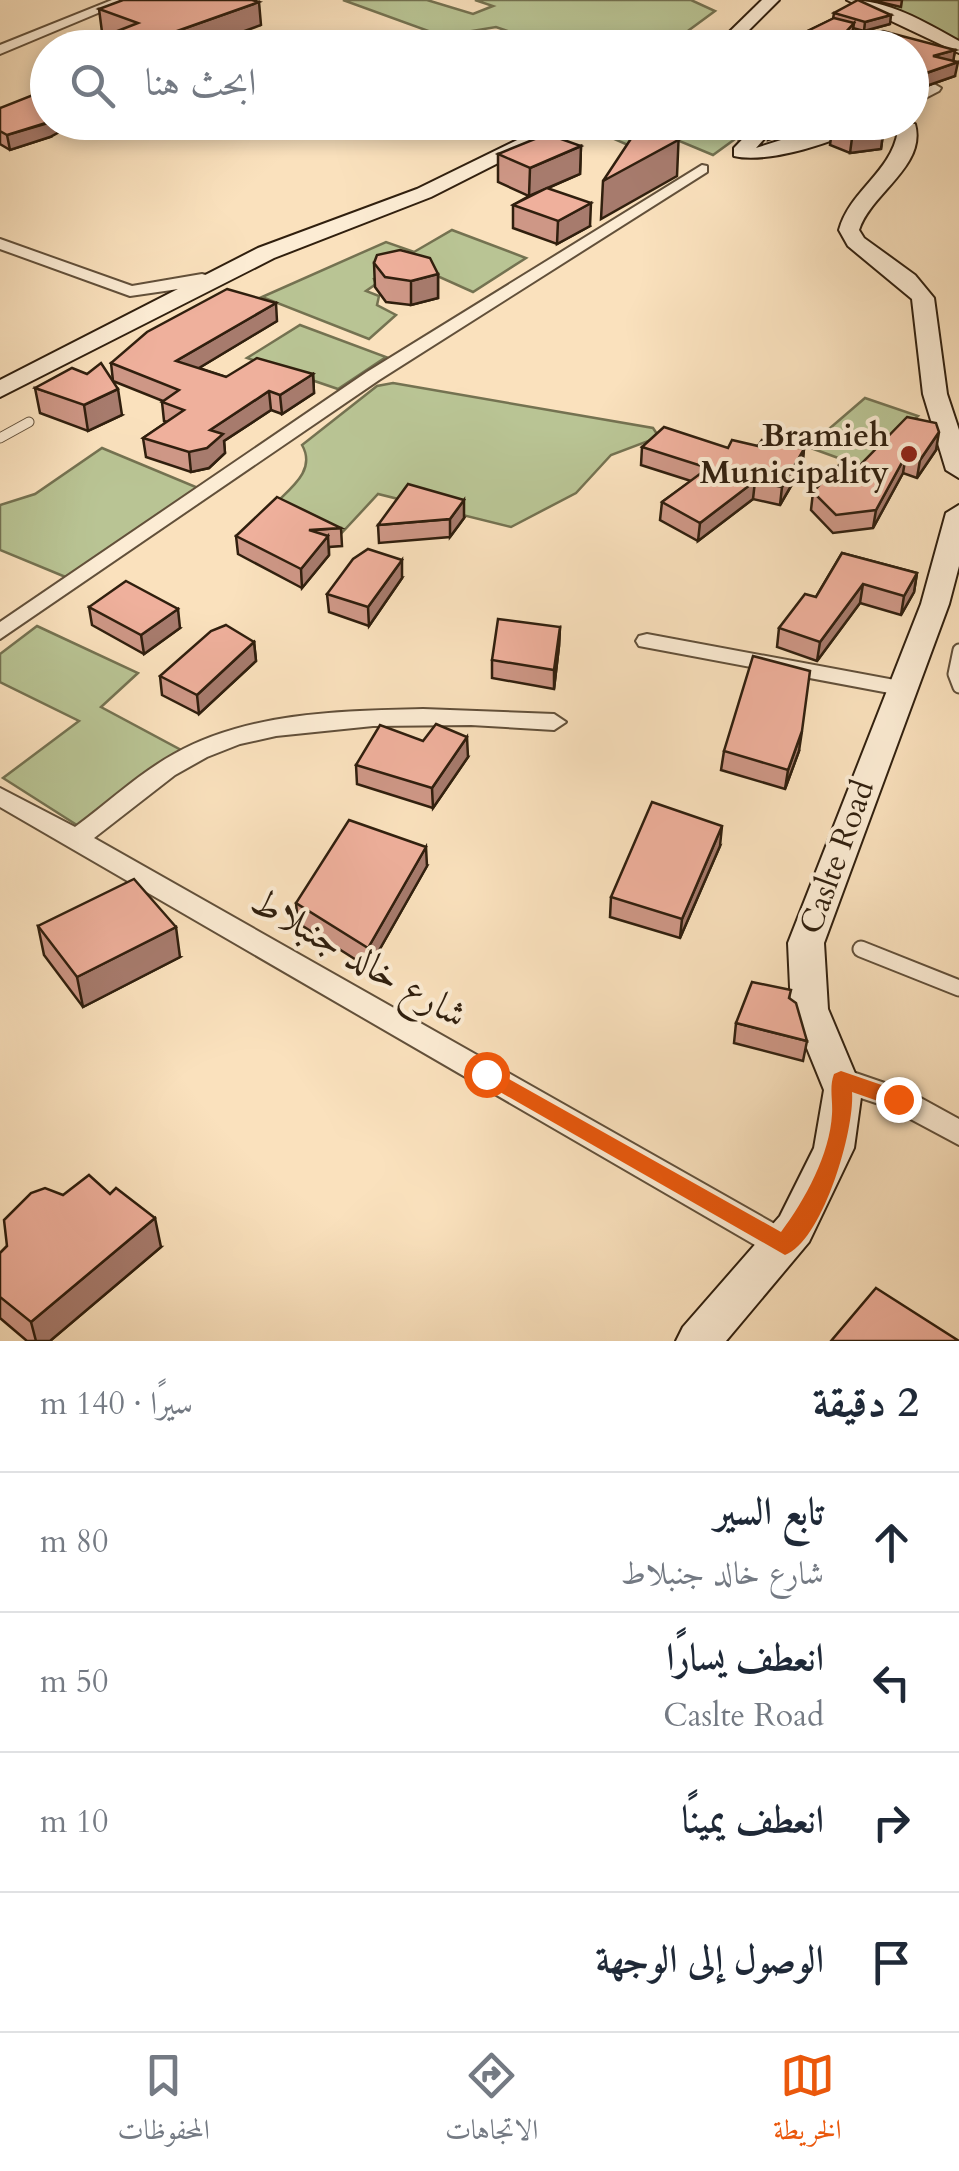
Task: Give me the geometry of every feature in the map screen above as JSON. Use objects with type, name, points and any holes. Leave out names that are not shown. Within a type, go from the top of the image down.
[{"type":"street","points":[[49,30],[123,0]]},
{"type":"street","points":[[739,30],[771,0]]},
{"type":"street","points":[[855,0],[901,16],[926,30]]},
{"type":"street","points":[[929,31],[959,48]]},
{"type":"street","points":[[0,50],[30,38]]},
{"type":"street","points":[[929,47],[959,59]]},
{"type":"street","points":[[929,91],[934,88]]},
{"type":"street","points":[[0,390],[298,239],[424,193],[533,140]]},
{"type":"street","points":[[749,140],[740,152],[770,155],[800,140]]},
{"type":"street","points":[[907,140],[906,148],[883,185],[856,210],[849,230],[855,242],[915,287],[923,298],[935,394],[959,470]]},
{"type":"street","points":[[0,632],[373,376],[702,168]]},
{"type":"street","points":[[0,244],[130,291],[148,292],[188,280],[213,279]]},
{"type":"street","name":"Caslte Road","points":[[698,1341],[785,1246],[808,1213],[826,1173],[843,1117],[841,1080],[823,1049],[806,1001],[802,970],[806,942],[934,604],[959,513]]},
{"type":"street","points":[[647,641],[900,688]]},
{"type":"street","points":[[76,840],[181,760],[237,737],[283,728],[432,717],[554,722]]},
{"type":"street","name":"شارع خالد جنبلاط","points":[[0,796],[785,1246]]},
{"type":"street","points":[[841,1080],[898,1099],[959,1133]]},
{"type":"lane","points":[[0,438],[29,422]]},
{"type":"lane","points":[[959,650],[954,674],[959,687]]},
{"type":"lane","points":[[861,949],[959,988]]},
{"type":"green space","points":[[343,0],[427,0],[473,14],[493,6],[475,0],[691,0],[715,11],[689,30],[496,27],[426,30]]},
{"type":"green space","points":[[864,0],[959,0],[959,42],[896,10]]},
{"type":"green space","points":[[616,140],[657,140],[630,146]]},
{"type":"green space","points":[[677,140],[734,140],[713,155]]},
{"type":"green space","points":[[452,230],[526,258],[473,292],[433,274],[374,279],[376,284],[366,291],[379,296],[377,305],[396,315],[369,339],[262,297],[386,242],[414,252]]},
{"type":"green space","points":[[300,325],[386,357],[338,389],[247,358]]},
{"type":"green space","points":[[393,383],[653,428],[659,437],[611,455],[576,493],[511,527],[378,494],[337,538],[272,507],[304,471],[306,454],[302,445],[377,386]]},
{"type":"green space","points":[[865,398],[918,416],[863,467],[808,447]]},
{"type":"green space","points":[[102,448],[203,490],[68,578],[0,550],[0,505],[35,494]]},
{"type":"green space","points":[[37,626],[138,673],[101,707],[181,750],[80,827],[3,778],[79,721],[0,682],[0,654]]},
{"type":"building","points":[[123,0],[259,2],[180,30],[120,30],[138,23],[99,9]]},
{"type":"building","points":[[858,0],[891,15],[865,22],[834,13]]},
{"type":"building","points":[[834,18],[854,23],[848,30],[810,30]]},
{"type":"building","points":[[929,43],[955,50],[933,56],[958,62],[929,72]]},
{"type":"building","points":[[30,96],[30,128],[7,135],[0,131],[0,108]]},
{"type":"building","points":[[532,140],[564,140],[581,146],[530,168],[498,154]]},
{"type":"building","points":[[630,140],[678,140],[603,181]]},
{"type":"building","points":[[547,188],[591,203],[558,221],[513,205]]},
{"type":"building","points":[[400,250],[430,258],[438,274],[411,281],[385,277],[374,263],[377,255]]},
{"type":"building","points":[[227,289],[276,303],[176,361],[226,377],[257,358],[313,374],[280,395],[269,391],[210,430],[223,434],[207,448],[189,452],[143,438],[184,410],[162,402],[179,390],[111,363],[147,332]]},
{"type":"building","points":[[101,363],[118,389],[84,405],[35,388],[72,368],[87,374]]},
{"type":"building","points":[[907,417],[936,423],[939,432],[920,460],[906,455],[876,510],[836,515],[813,492],[843,461],[860,465]]},
{"type":"building","points":[[664,427],[728,448],[732,440],[758,446],[762,440],[804,449],[782,487],[755,481],[700,523],[662,502],[708,468],[642,447]]},
{"type":"building","points":[[408,484],[464,500],[450,519],[378,525]]},
{"type":"building","points":[[277,497],[341,528],[309,530],[328,536],[301,569],[236,536]]},
{"type":"building","points":[[368,549],[402,560],[368,607],[327,594],[353,559]]},
{"type":"building","points":[[842,553],[917,573],[904,596],[863,584],[820,642],[779,628],[805,594],[816,597]]},
{"type":"building","points":[[126,581],[178,609],[141,635],[89,607]]},
{"type":"building","points":[[498,619],[560,627],[554,670],[492,660]]},
{"type":"building","points":[[226,625],[254,642],[197,695],[160,676],[211,631]]},
{"type":"building","points":[[753,656],[810,671],[802,731],[788,770],[724,751]]},
{"type":"building","points":[[436,724],[467,737],[432,788],[356,765],[380,725],[423,741]]},
{"type":"building","points":[[652,802],[722,826],[682,919],[611,897]]},
{"type":"building","points":[[349,820],[426,847],[368,948],[296,903]]},
{"type":"building","points":[[134,879],[176,927],[77,977],[38,926]]},
{"type":"building","points":[[752,982],[791,990],[789,998],[796,1003],[807,1041],[736,1023]]},
{"type":"building","points":[[89,1175],[110,1194],[116,1188],[155,1218],[31,1322],[0,1297],[0,1253],[7,1246],[4,1220],[31,1193],[45,1188],[63,1195]]},
{"type":"building","points":[[876,1288],[959,1341],[831,1341]]},
{"type":"place","name":"Bramieh Municipality","points":[[909,454]]},
{"type":"route","points":[[486,1074],[785,1246],[808,1213],[826,1173],[843,1117],[841,1080],[898,1099]]}]
